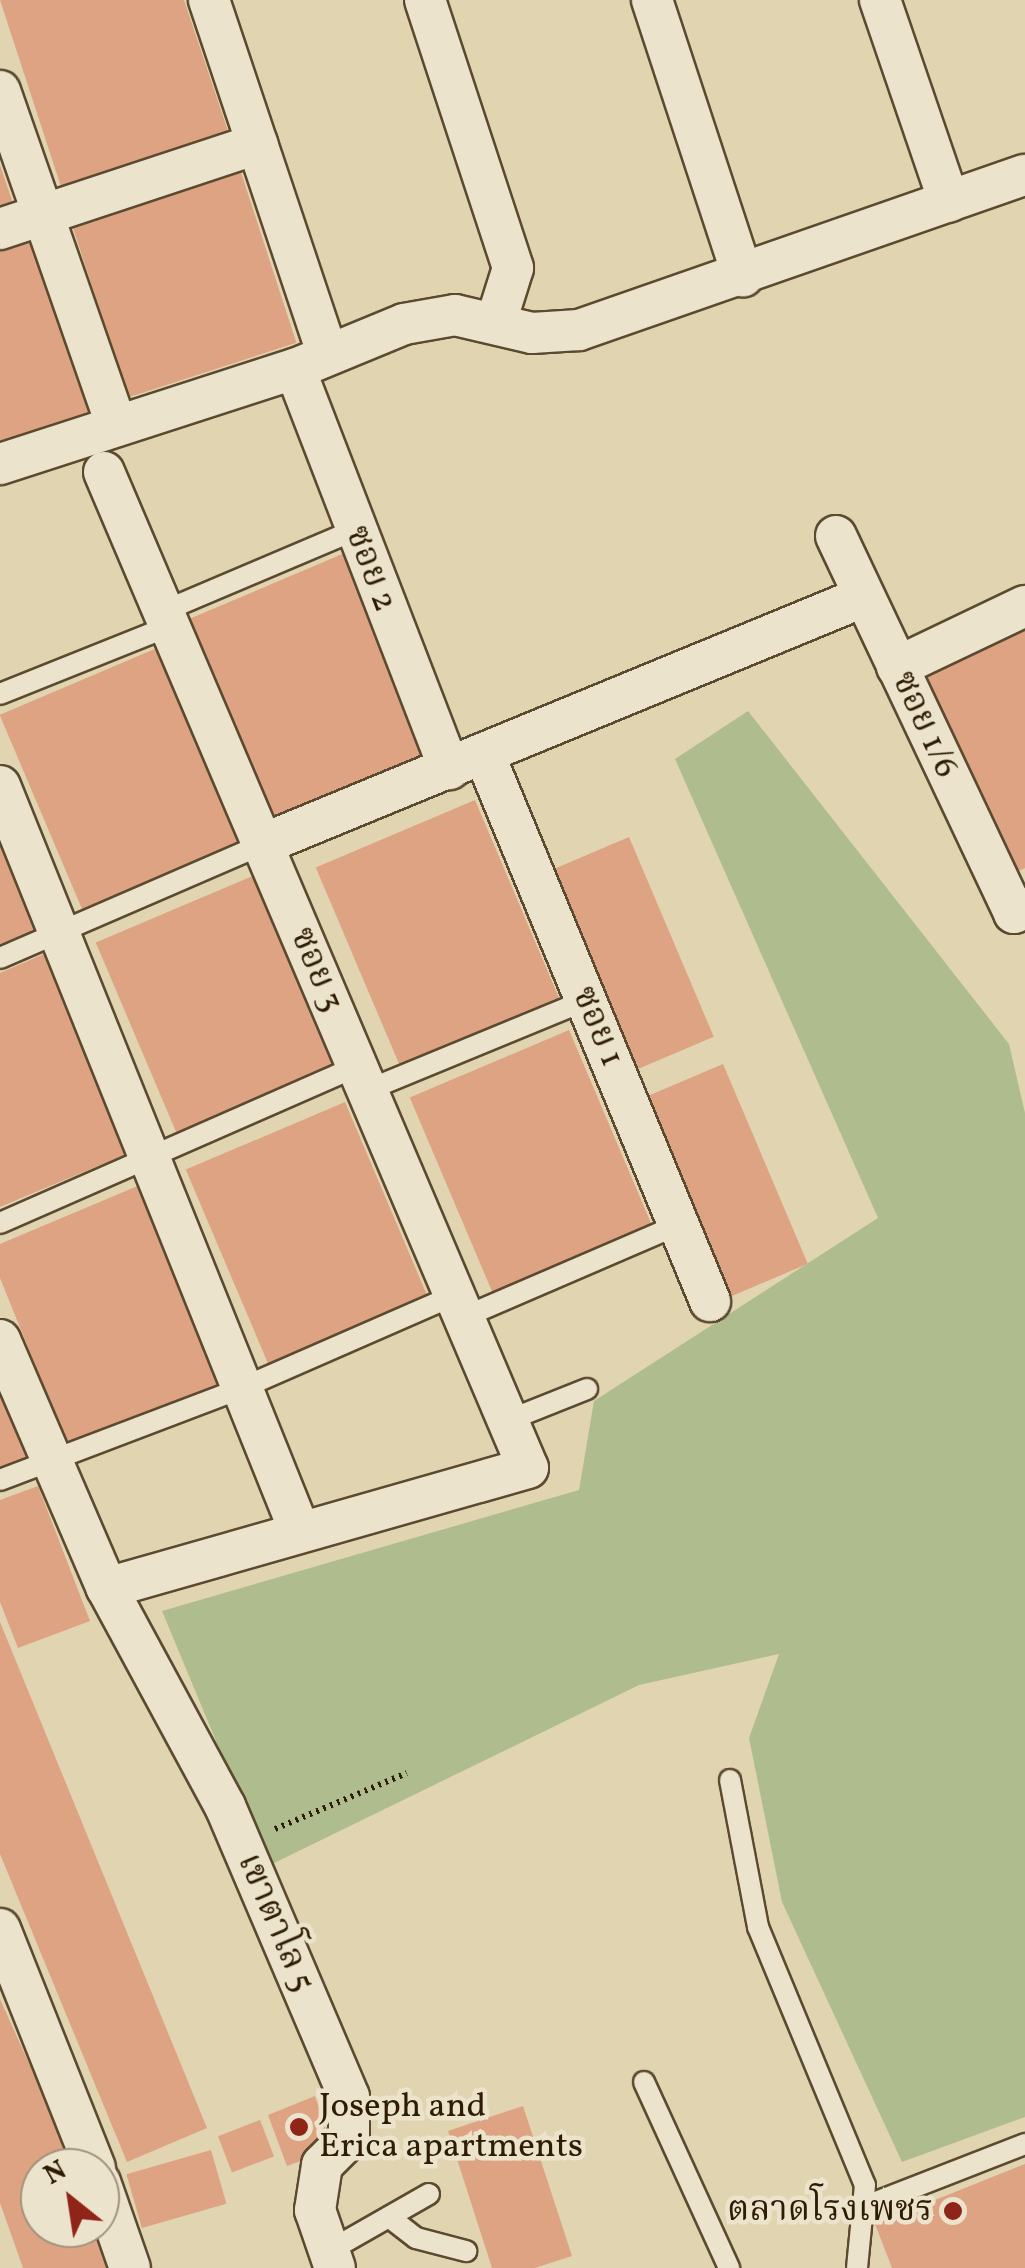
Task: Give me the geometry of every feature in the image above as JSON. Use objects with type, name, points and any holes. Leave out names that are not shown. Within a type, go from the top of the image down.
[{"type":"street","name":"ซอย 2","points":[[209,0],[258,144],[354,530],[466,762]]},
{"type":"street","points":[[426,0],[514,268],[496,322]]},
{"type":"street","points":[[652,0],[743,276]]},
{"type":"street","points":[[880,0],[948,202]]},
{"type":"street","points":[[0,90],[116,424]]},
{"type":"street","points":[[0,229],[258,144]]},
{"type":"street","points":[[0,464],[312,362],[404,324],[456,315],[532,334],[579,330],[743,276],[1025,174]]},
{"type":"street","name":"ซอย 3","points":[[104,472],[528,1468],[300,1532]]},
{"type":"street","name":"ซอย 1/6","points":[[836,536],[1020,911]]},
{"type":"street","points":[[263,844],[864,598]]},
{"type":"street","points":[[897,667],[1025,606]]},
{"type":"street","name":"ซอย 1","points":[[466,762],[586,1000],[710,1300]]},
{"type":"street","points":[[0,786],[300,1532],[106,1588]]},
{"type":"street","name":"เขาตาโล 5","points":[[0,1340],[106,1588],[241,1843],[349,2097],[349,2138],[310,2169],[314,2210],[332,2259]]},
{"type":"street","points":[[0,1929],[87,2148]]},
{"type":"street","points":[[120,2239],[130,2268]]},
{"type":"lane","points":[[0,694],[354,530]]},
{"type":"lane","points":[[0,958],[263,844]]},
{"type":"lane","points":[[0,1223],[150,1159],[363,1078],[586,1000]]},
{"type":"lane","points":[[0,1480],[680,1224]]},
{"type":"lane","points":[[509,1420],[586,1389]]},
{"type":"lane","points":[[730,1780],[758,1928],[822,2072],[865,2186],[866,2206],[856,2268]]},
{"type":"lane","points":[[644,2082],[728,2268]]},
{"type":"lane","points":[[866,2206],[1025,2144]]},
{"type":"lane","points":[[332,2259],[389,2217],[429,2194]]},
{"type":"lane","points":[[389,2217],[416,2238],[466,2251]]},
{"type":"path","points":[[241,1843],[407,1773]]},
{"type":"green space","points":[[748,711],[1009,1044],[1025,1113],[1025,2117],[902,2162],[782,1902],[749,1738],[779,1654],[639,1685],[268,1866],[162,1611],[579,1490],[594,1401],[878,1218],[675,759]]},
{"type":"building","points":[[0,0],[184,0],[232,143],[65,199]]},
{"type":"building","points":[[238,163],[296,343],[128,397],[70,218]]},
{"type":"building","points":[[0,165],[16,212],[0,217]]},
{"type":"building","points":[[37,229],[97,409],[0,441],[0,241]]},
{"type":"building","points":[[347,552],[432,753],[273,820],[188,620]]},
{"type":"building","points":[[1025,626],[1025,868],[1014,873],[920,680]]},
{"type":"building","points":[[157,648],[242,848],[84,915],[0,715]]},
{"type":"building","points":[[475,800],[560,1000],[401,1067],[316,868]]},
{"type":"building","points":[[0,832],[41,931],[0,948]]},
{"type":"building","points":[[629,837],[714,1037],[633,1071],[548,871]]},
{"type":"building","points":[[255,875],[339,1074],[180,1141],[96,943]]},
{"type":"building","points":[[53,950],[136,1150],[0,1207],[0,973]]},
{"type":"building","points":[[569,1030],[654,1230],[495,1297],[410,1098]]},
{"type":"building","points":[[723,1064],[808,1264],[727,1298],[642,1098]]},
{"type":"building","points":[[345,1102],[429,1301],[270,1368],[186,1170]]},
{"type":"building","points":[[147,1182],[231,1381],[69,1449],[0,1278],[0,1244]]},
{"type":"building","points":[[0,1383],[34,1464],[0,1478]]},
{"type":"building","points":[[38,1486],[90,1621],[18,1648],[0,1602],[0,1500]]},
{"type":"building","points":[[0,1622],[207,2128],[127,2162],[0,1854]]},
{"type":"building","points":[[0,1999],[67,2148],[20,2148],[20,2248],[104,2248],[111,2268],[23,2268],[0,2203]]},
{"type":"building","name":"Joseph and Erica apartments","points":[[315,2096],[329,2138],[309,2158],[287,2166],[268,2115]]},
{"type":"building","points":[[523,2106],[572,2256],[535,2268],[492,2268],[448,2131]]},
{"type":"building","points":[[260,2120],[274,2156],[232,2173],[218,2136]]},
{"type":"building","points":[[211,2150],[226,2204],[142,2228],[126,2174]]},
{"type":"building","name":"ตลาดโรงเพชร","points":[[1025,2164],[1025,2268],[892,2268],[875,2224]]},
{"type":"place","name":"Joseph and Erica apartments","points":[[299,2127]]},
{"type":"place","name":"ตลาดโรงเพชร","points":[[953,2211]]}]
